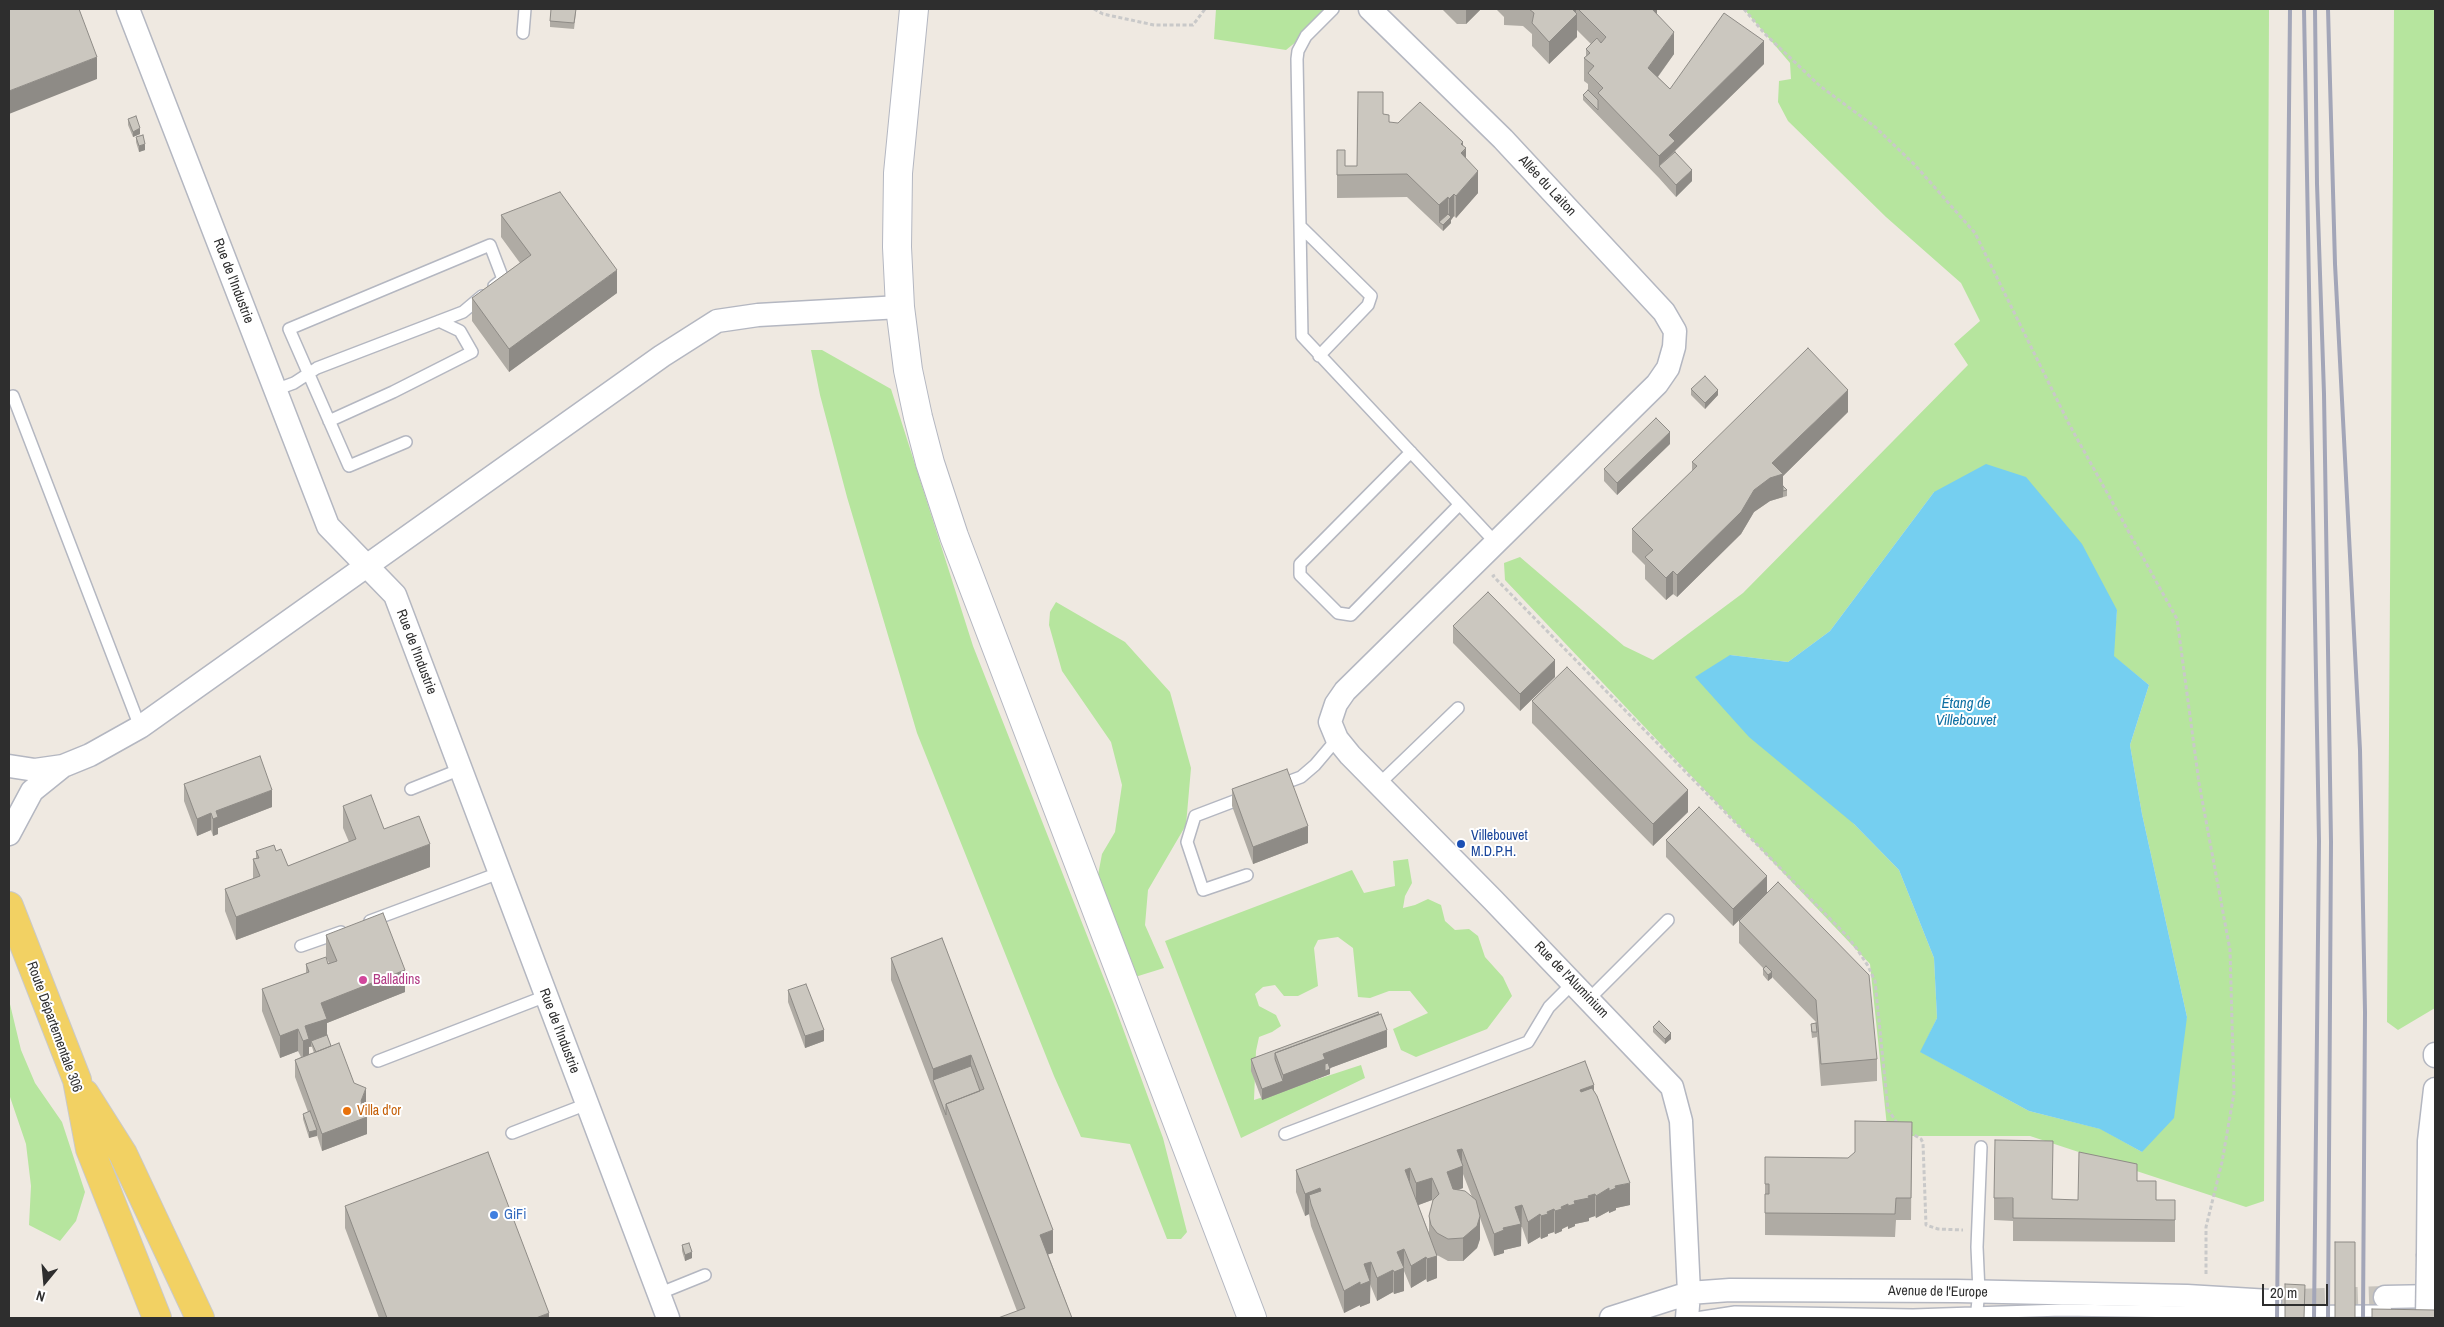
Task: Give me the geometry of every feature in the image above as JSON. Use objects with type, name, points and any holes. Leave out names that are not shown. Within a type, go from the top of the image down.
[{"type":"main road","name":"Route Départementale 306","points":[[9,906],[77,1080],[90,1149],[158,1318]]},
{"type":"main road","points":[[77,1080],[123,1154],[200,1318]]},
{"type":"street","name":"Rue de l'Industrie","points":[[128,9],[328,526],[394,595],[668,1318]]},
{"type":"street","points":[[914,9],[898,173],[900,307],[908,370],[918,417],[954,536],[1252,1318]]},
{"type":"street","name":"Allée du Laiton","points":[[1333,731],[1336,704],[1345,691],[1657,384],[1668,368],[1674,347],[1675,331],[1664,312],[1503,139],[1370,9]]},
{"type":"street","points":[[9,766],[35,770],[63,766],[90,755],[140,727],[662,356],[717,321],[758,315],[900,307]]},
{"type":"street","name":"Rue de l'Aluminium","points":[[1333,731],[1350,755],[1581,991],[1672,1087],[1681,1121],[1688,1293],[1687,1318]]},
{"type":"street","points":[[9,834],[32,790],[63,766]]},
{"type":"street","points":[[2422,1315],[2428,1254],[2428,1141],[2435,1089]]},
{"type":"street","name":"Avenue de l'Europe","points":[[1611,1318],[1688,1293],[1730,1290],[1972,1304],[2204,1298],[2270,1301]]},
{"type":"street","points":[[2391,1304],[2435,1296]]},
{"type":"lane","points":[[523,33],[525,9]]},
{"type":"lane","points":[[1333,9],[1306,36],[1298,51],[1297,60],[1302,336],[1496,543]]},
{"type":"lane","points":[[1300,226],[1371,296],[1368,305],[1319,356]]},
{"type":"lane","points":[[275,390],[294,383],[308,374],[317,368],[463,312],[502,279],[490,245],[289,329],[308,374],[349,466],[406,442]]},
{"type":"lane","points":[[329,421],[393,392],[472,352],[460,331],[439,322]]},
{"type":"lane","points":[[14,396],[140,727]]},
{"type":"lane","points":[[1411,452],[1300,564],[1300,575],[1338,613],[1351,614],[1459,505]]},
{"type":"lane","points":[[1379,784],[1458,708]]},
{"type":"lane","points":[[1248,875],[1203,890],[1186,842],[1194,816],[1301,778],[1315,765],[1333,731]]},
{"type":"lane","points":[[411,789],[461,769]]},
{"type":"lane","points":[[301,946],[500,873]]},
{"type":"lane","points":[[1286,1134],[1528,1042],[1550,1007],[1581,991],[1668,920]]},
{"type":"lane","points":[[378,1060],[546,996]]},
{"type":"lane","points":[[512,1132],[587,1104]]},
{"type":"lane","points":[[1956,1316],[1972,1304],[1978,1230],[1981,1147]]},
{"type":"lane","points":[[658,1294],[705,1275]]},
{"type":"lane","points":[[1696,1318],[1735,1312],[1956,1316],[1972,1304],[2062,1310],[2189,1312],[2391,1304]]},
{"type":"lane","points":[[2422,1315],[2435,1312]]},
{"type":"path","points":[[1094,9],[1103,14],[1154,25],[1193,25],[1205,9]]},
{"type":"path","points":[[1744,9],[1764,33],[1820,86],[1874,126],[1915,165],[1975,233],[2069,424],[2177,619],[2199,783],[2230,950],[2234,1093],[2222,1162],[2206,1226],[2206,1284],[2204,1298]]},
{"type":"path","points":[[1486,583],[1500,569]]},
{"type":"path","points":[[1493,576],[1840,929],[1857,949],[1868,966],[1877,992],[1888,1110],[1896,1122],[1921,1139],[1923,1143],[1926,1225],[1938,1229],[1978,1230]]},
{"type":"green space","points":[[1216,9],[1333,9],[1334,11],[1286,50],[1214,39]]},
{"type":"green space","points":[[1744,9],[2269,9],[2264,1201],[2246,1207],[2030,1136],[1888,1136],[1870,964],[1505,580],[1504,563],[1520,557],[1624,646],[1653,660],[1743,593],[1968,365],[1954,344],[1980,321],[1961,283],[1886,217],[1788,121],[1778,102],[1779,81],[1791,79],[1790,63]],"holes":[[[1934,492],[2117,610],[2113,656],[2149,685],[2130,745],[2142,814],[2187,1017],[2142,1152],[2101,1129],[2029,1111],[1921,1052],[1937,1018],[1934,958],[1899,870],[1854,824],[1730,655],[1788,662],[1830,631]]]},
{"type":"green space","points":[[2394,9],[2435,9],[2435,1008],[2398,1030],[2387,1022]]},
{"type":"green space","points":[[811,350],[822,350],[891,389],[973,646],[1114,1004],[1163,1138],[1187,1232],[1181,1239],[1167,1239],[1130,1144],[1081,1137],[1054,1076],[917,733],[847,497],[820,395]]},
{"type":"green space","points":[[1056,602],[1125,642],[1170,692],[1191,768],[1186,825],[1148,890],[1145,925],[1164,968],[1135,977],[1098,875],[1102,854],[1115,832],[1122,785],[1111,742],[1062,671],[1049,625],[1050,612]]},
{"type":"green space","points":[[1408,859],[1412,883],[1405,896],[1403,908],[1428,899],[1441,905],[1445,921],[1455,930],[1469,929],[1478,936],[1485,957],[1503,977],[1512,996],[1487,1029],[1416,1057],[1401,1050],[1393,1029],[1428,1013],[1410,991],[1389,991],[1370,998],[1358,997],[1353,948],[1338,937],[1318,940],[1314,948],[1318,986],[1298,996],[1284,996],[1275,985],[1263,987],[1255,994],[1259,1006],[1276,1015],[1281,1026],[1259,1037],[1256,1051],[1254,1100],[1361,1065],[1365,1078],[1241,1138],[1165,941],[1352,870],[1364,893],[1395,886],[1393,861]]},
{"type":"green space","points":[[9,1000],[21,1050],[35,1083],[62,1122],[85,1192],[76,1221],[60,1241],[29,1225],[31,1186],[26,1144],[9,1094]]},
{"type":"water","name":"Étang de Villebouvet","points":[[1986,464],[2026,477],[2082,544],[2117,610],[2114,656],[2149,685],[2130,745],[2142,814],[2187,1017],[2174,1118],[2142,1152],[2100,1129],[2029,1111],[1920,1052],[1937,1018],[1934,958],[1899,870],[1854,824],[1749,737],[1695,677],[1730,655],[1788,662],[1830,631],[1934,492]]},
{"type":"building","points":[[9,9],[79,9],[97,57],[9,91]]},
{"type":"building","points":[[551,9],[576,9],[574,23],[550,21]]},
{"type":"building","points":[[1529,9],[1575,9],[1573,10],[1577,14],[1549,42],[1532,23],[1534,13]]},
{"type":"building","points":[[1578,9],[1652,9],[1674,32],[1648,68],[1670,89],[1724,13],[1764,41],[1669,135],[1675,141],[1659,156],[1598,93],[1603,88],[1588,73],[1594,66],[1584,58],[1590,53],[1586,49],[1597,38],[1601,43],[1606,37]]},
{"type":"building","points":[[1588,90],[1598,100],[1598,110],[1583,95]]},
{"type":"building","points":[[1358,92],[1383,92],[1383,114],[1389,115],[1389,122],[1398,123],[1420,102],[1463,142],[1461,144],[1466,148],[1461,153],[1478,171],[1456,196],[1454,194],[1449,199],[1448,197],[1439,205],[1407,174],[1337,175],[1337,150],[1345,150],[1345,166],[1357,166]]},
{"type":"building","points":[[136,116],[140,128],[133,132],[128,119]]},
{"type":"building","points":[[143,135],[145,144],[139,146],[136,137]]},
{"type":"building","points":[[1675,152],[1692,170],[1676,185],[1659,166]]},
{"type":"building","points":[[560,192],[617,270],[509,349],[472,298],[531,255],[501,215]]},
{"type":"building","points":[[1448,214],[1451,217],[1443,225],[1439,222]]},
{"type":"building","points":[[1808,348],[1848,390],[1772,463],[1783,474],[1770,478],[1754,490],[1741,512],[1677,575],[1673,571],[1666,578],[1645,557],[1653,550],[1632,529],[1697,466],[1692,462]]},
{"type":"building","points":[[1705,376],[1718,390],[1705,403],[1691,389]]},
{"type":"building","points":[[1656,418],[1670,432],[1617,483],[1604,469]]},
{"type":"building","points":[[1488,592],[1555,660],[1520,694],[1453,626]]},
{"type":"building","points":[[1567,667],[1688,790],[1653,824],[1532,701]]},
{"type":"building","points":[[260,756],[272,790],[216,811],[218,817],[213,819],[211,813],[197,819],[184,784]]},
{"type":"building","points":[[1287,769],[1308,826],[1253,847],[1232,789]]},
{"type":"building","points":[[371,795],[384,829],[419,816],[430,844],[236,917],[225,889],[260,876],[253,859],[259,858],[256,851],[274,845],[276,851],[281,849],[288,866],[356,839],[343,806]]},
{"type":"building","points":[[1699,807],[1767,876],[1733,909],[1666,840]]},
{"type":"building","points":[[1778,882],[1869,975],[1877,1059],[1821,1064],[1816,1000],[1739,921]]},
{"type":"building","points":[[383,913],[405,970],[321,1003],[327,1019],[305,1026],[309,1039],[303,1041],[298,1029],[280,1036],[262,989],[309,972],[306,964],[326,957],[328,964],[337,961],[326,935]]},
{"type":"building","points":[[942,938],[1053,1230],[1040,1235],[1072,1318],[998,1318],[1025,1308],[946,1104],[984,1089],[971,1055],[933,1069],[891,958]]},
{"type":"building","points":[[1766,966],[1772,972],[1768,975],[1763,969]]},
{"type":"building","points":[[806,984],[824,1030],[805,1036],[788,990]]},
{"type":"building","points":[[1378,1012],[1379,1014],[1275,1053],[1275,1059],[1283,1081],[1262,1089],[1251,1059]]},
{"type":"building","points":[[1381,1014],[1387,1030],[1323,1054],[1325,1059],[1283,1075],[1275,1053]]},
{"type":"building","points":[[1659,1021],[1671,1033],[1665,1039],[1653,1027]]},
{"type":"building","points":[[1816,1023],[1817,1032],[1812,1032],[1811,1024]]},
{"type":"building","points":[[327,1035],[331,1046],[316,1052],[311,1041]]},
{"type":"building","points":[[339,1043],[354,1083],[366,1088],[361,1101],[367,1117],[322,1134],[295,1060]]},
{"type":"building","points":[[1585,1061],[1594,1085],[1580,1090],[1581,1092],[1592,1088],[1597,1096],[1630,1183],[1615,1186],[1616,1188],[1609,1191],[1609,1188],[1596,1196],[1595,1194],[1588,1196],[1589,1198],[1574,1201],[1575,1204],[1568,1206],[1568,1204],[1561,1207],[1562,1209],[1555,1211],[1554,1209],[1547,1212],[1548,1214],[1541,1216],[1540,1214],[1528,1222],[1522,1205],[1515,1207],[1521,1224],[1503,1228],[1504,1230],[1494,1234],[1462,1149],[1457,1150],[1463,1166],[1447,1172],[1453,1189],[1465,1191],[1476,1200],[1480,1216],[1477,1226],[1463,1238],[1448,1239],[1437,1233],[1431,1225],[1429,1216],[1433,1200],[1439,1194],[1432,1178],[1416,1183],[1410,1168],[1405,1170],[1437,1256],[1427,1259],[1426,1257],[1411,1266],[1404,1249],[1397,1252],[1404,1268],[1394,1272],[1393,1270],[1377,1278],[1371,1262],[1364,1264],[1370,1281],[1360,1285],[1360,1282],[1344,1291],[1311,1204],[1309,1195],[1321,1191],[1320,1188],[1305,1194],[1296,1170]]},
{"type":"building","points":[[1328,1063],[1330,1069],[1325,1071],[1325,1064]]},
{"type":"building","points":[[971,1066],[980,1091],[946,1104],[946,1115],[933,1080]]},
{"type":"building","points":[[310,1111],[317,1130],[309,1132],[303,1114]]},
{"type":"building","points":[[1855,1121],[1912,1122],[1911,1198],[1896,1198],[1895,1214],[1765,1213],[1765,1194],[1769,1194],[1769,1184],[1765,1184],[1765,1157],[1848,1158],[1855,1152]]},
{"type":"building","points":[[1995,1140],[2053,1141],[2052,1199],[2078,1200],[2079,1152],[2137,1164],[2137,1181],[2156,1181],[2156,1200],[2175,1200],[2175,1220],[2013,1218],[2013,1198],[1994,1198]]},
{"type":"building","points":[[488,1152],[549,1313],[536,1318],[387,1318],[345,1206]]},
{"type":"building","points":[[2335,1242],[2355,1242],[2355,1318],[2335,1318]]},
{"type":"building","points":[[689,1243],[692,1252],[685,1255],[682,1245]]},
{"type":"building","points":[[2285,1284],[2305,1285],[2304,1318],[2285,1318]]},
{"type":"building","points":[[2372,1309],[2435,1310],[2435,1318],[2372,1318]]},
{"type":"tunnel","points":[[2270,1301],[2385,1297]]},
{"type":"railway","points":[[2277,1318],[2290,9]]},
{"type":"railway","points":[[2304,9],[2319,841],[2314,1318]]},
{"type":"railway","points":[[2315,9],[2317,184],[2324,394],[2331,842],[2328,1318]]},
{"type":"railway","points":[[2328,9],[2335,264],[2360,750],[2365,1012],[2363,1318]]},
{"type":"place","name":"Villebouvet M.D.P.H.","points":[[1461,844]]},
{"type":"place","name":"Balladins","points":[[363,980]]},
{"type":"place","name":"Villa d'or","points":[[347,1111]]},
{"type":"place","name":"GiFi","points":[[494,1215]]}]
